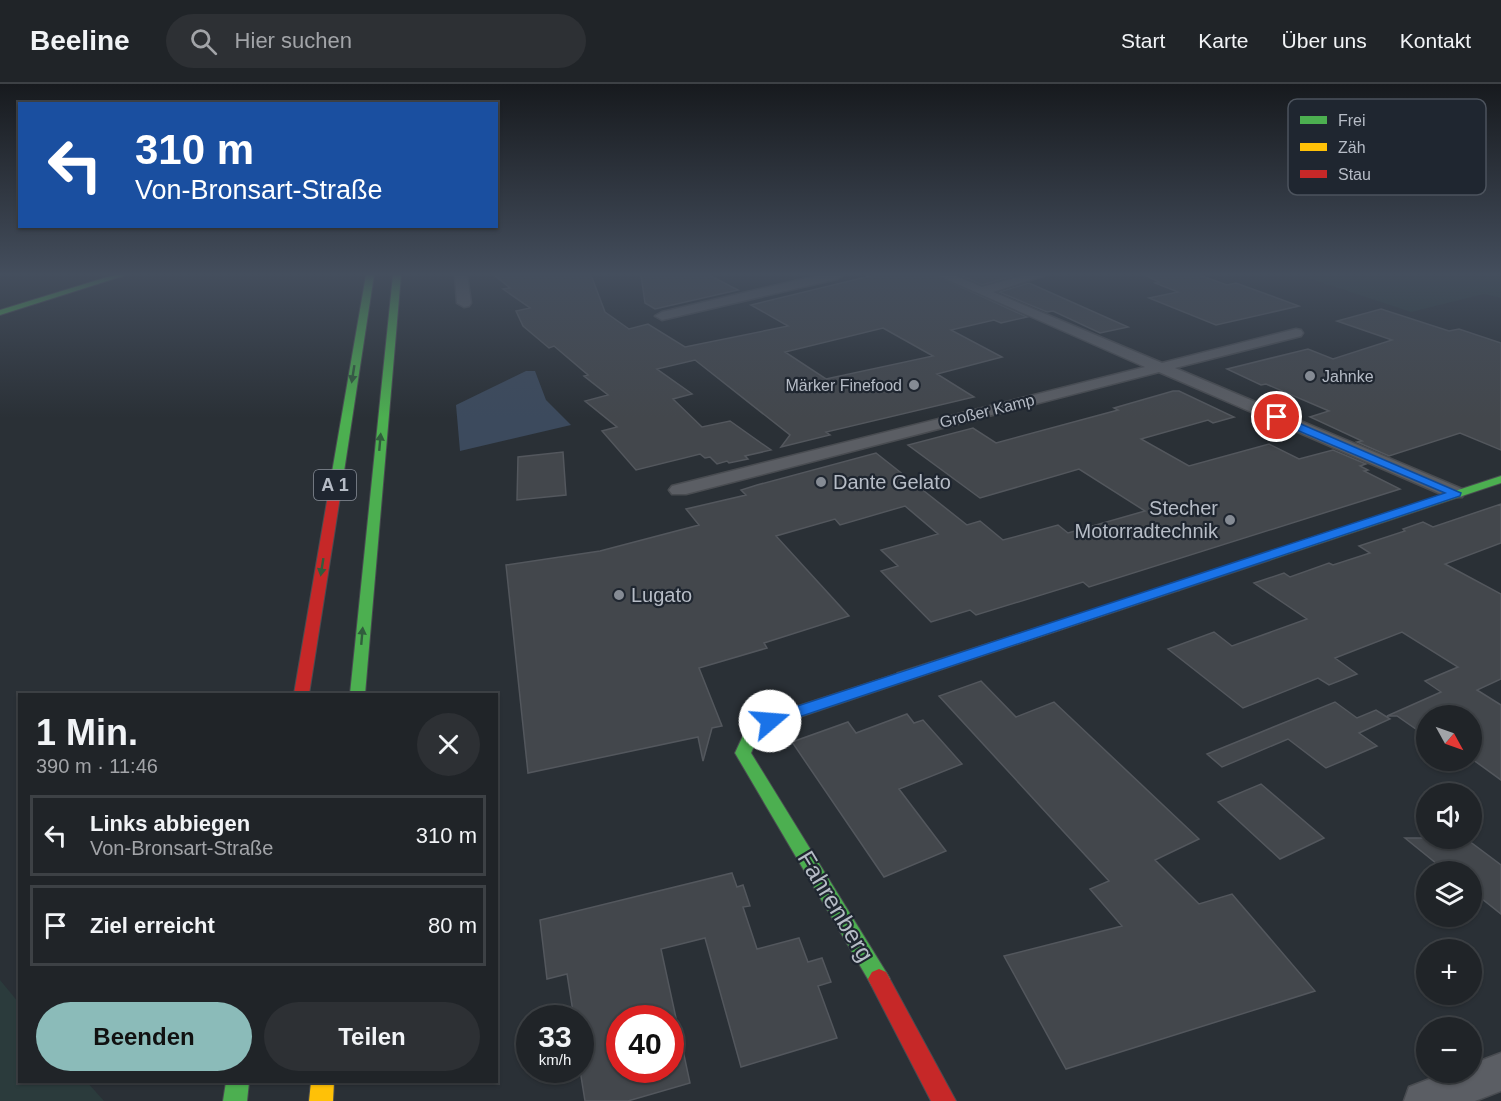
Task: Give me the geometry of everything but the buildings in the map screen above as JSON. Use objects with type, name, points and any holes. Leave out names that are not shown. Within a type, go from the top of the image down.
[{"type":"main road","name":"A 1","points":[[301,693],[362,322]]},
{"type":"main road","name":"A 1","points":[[357,693],[392,322]]},
{"type":"main road","points":[[1455,493],[1501,479]]},
{"type":"main road","name":"Fahrenberg","points":[[944,1101],[870,961],[744,753],[753,731],[770,721],[1455,493]]},
{"type":"main road","points":[[235,1101],[238,1083]]},
{"type":"main road","points":[[321,1101],[323,1083]]},
{"type":"street","points":[[1055,322],[1455,493]]},
{"type":"street","name":"Großer Kamp","points":[[679,489],[1296,333]]},
{"type":"street","points":[[1423,1101],[1501,1072]]},
{"type":"shaded area","points":[[0,980],[18,1002],[18,1083],[88,1083],[104,1101],[0,1101]]},
{"type":"water","points":[[526,371],[535,371],[546,400],[571,425],[460,451],[456,405]]},
{"type":"traffic: fast","points":[[337,478],[362,322]]},
{"type":"traffic: fast","points":[[357,693],[392,322]]},
{"type":"traffic: fast","points":[[1175,587],[1501,479]]},
{"type":"traffic: fast","points":[[879,979],[743,753],[753,731],[770,721],[902,677]]},
{"type":"traffic: fast","points":[[235,1101],[238,1083]]},
{"type":"traffic: slow","points":[[902,677],[1175,587]]},
{"type":"traffic: slow","points":[[321,1101],[323,1083]]},
{"type":"traffic: jam","points":[[301,693],[337,478]]},
{"type":"traffic: jam","points":[[879,979],[944,1101]]},
{"type":"place","name":"Jahnke","points":[[1310,376]]},
{"type":"place","name":"Märker Finefood","points":[[914,385]]},
{"type":"place","name":"Dante Gelato","points":[[821,482]]},
{"type":"place","name":"Stecher Motorradtechnik","points":[[1230,520]]},
{"type":"place","name":"Lugato","points":[[619,595]]},
{"type":"route","points":[[770,721],[1455,493],[1277,417]]}]
